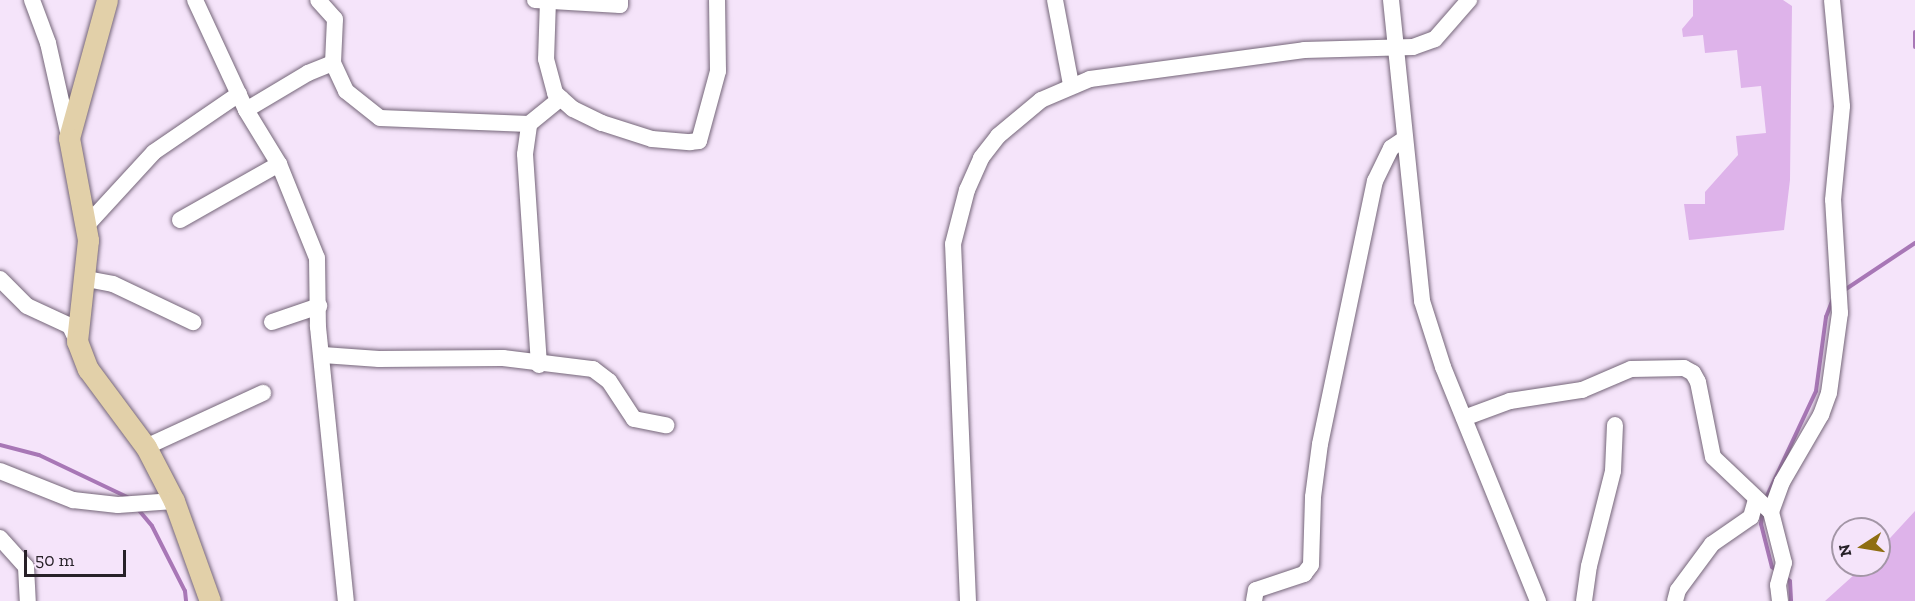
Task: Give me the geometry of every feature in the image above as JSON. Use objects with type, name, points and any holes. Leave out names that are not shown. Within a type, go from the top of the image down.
[{"type":"main road","points":[[107,0],[69,138],[86,226],[87,279],[77,341],[88,369],[146,447],[165,502],[210,601]]},
{"type":"street","points":[[32,0],[59,83],[69,138]]},
{"type":"street","points":[[195,0],[246,110],[279,164],[316,258],[346,601]]},
{"type":"street","points":[[318,0],[326,4],[335,19],[333,63],[346,91],[380,118],[529,124],[561,98]]},
{"type":"street","points":[[620,0],[620,5],[543,1],[546,59],[555,93],[602,123],[652,139],[699,141],[718,71],[717,0]]},
{"type":"street","points":[[1056,0],[1071,85]]},
{"type":"street","points":[[1390,0],[1403,140],[1422,301],[1464,418],[1538,601]]},
{"type":"street","points":[[968,601],[952,278],[957,222],[981,159],[998,136],[1020,114],[1071,85],[1114,74],[1304,50],[1396,50],[1435,39],[1468,0]]},
{"type":"street","points":[[1780,601],[1779,583],[1784,565],[1771,512],[1782,482],[1821,415],[1829,393],[1840,304],[1833,200],[1842,106],[1832,0]]},
{"type":"street","points":[[246,110],[308,73],[333,63]]},
{"type":"street","points":[[86,226],[154,152],[239,94]]},
{"type":"street","points":[[529,124],[525,154],[539,365]]},
{"type":"street","points":[[1254,601],[1256,591],[1304,574],[1311,565],[1313,497],[1320,444],[1373,193],[1391,148],[1403,140]]},
{"type":"street","points":[[180,220],[279,164]]},
{"type":"street","points":[[0,279],[27,306],[70,326],[77,341]]},
{"type":"street","points":[[87,279],[113,284],[193,322]]},
{"type":"street","points":[[272,322],[319,306]]},
{"type":"street","points":[[323,355],[379,359],[502,358],[539,365],[593,369],[609,381],[634,419],[666,425]]},
{"type":"street","points":[[1464,418],[1510,401],[1582,390],[1631,369],[1683,368],[1693,373],[1698,382],[1713,457],[1771,512]]},
{"type":"street","points":[[146,447],[263,393]]},
{"type":"street","points":[[1584,601],[1589,566],[1613,471],[1615,425]]},
{"type":"street","points":[[0,471],[73,500],[118,506],[165,502]]},
{"type":"street","points":[[1675,601],[1678,590],[1712,544],[1751,517],[1757,500]]},
{"type":"street","points":[[0,538],[26,567],[28,601]]},
{"type":"shaded area","points":[[1693,0],[1783,0],[1792,6],[1790,180],[1784,230],[1689,240],[1684,204],[1705,204],[1705,192],[1738,155],[1736,136],[1766,133],[1761,86],[1741,88],[1737,50],[1705,53],[1703,35],[1683,37],[1682,29],[1693,16]]},
{"type":"shaded area","points":[[1915,511],[1915,601],[1825,601],[1852,577],[1891,577],[1891,537]]},
{"type":"waterway","points":[[1915,32],[1915,47]]},
{"type":"waterway","points":[[1843,291],[1915,243]]},
{"type":"waterway","points":[[1765,500],[1816,391],[1826,317],[1833,299]]},
{"type":"waterway","points":[[0,445],[39,455],[129,498]]},
{"type":"waterway","points":[[137,508],[152,526],[185,591],[186,601]]},
{"type":"waterway","points":[[1763,510],[1761,524],[1772,567],[1777,571]]},
{"type":"waterway","points":[[1785,577],[1790,581],[1791,601]]}]
